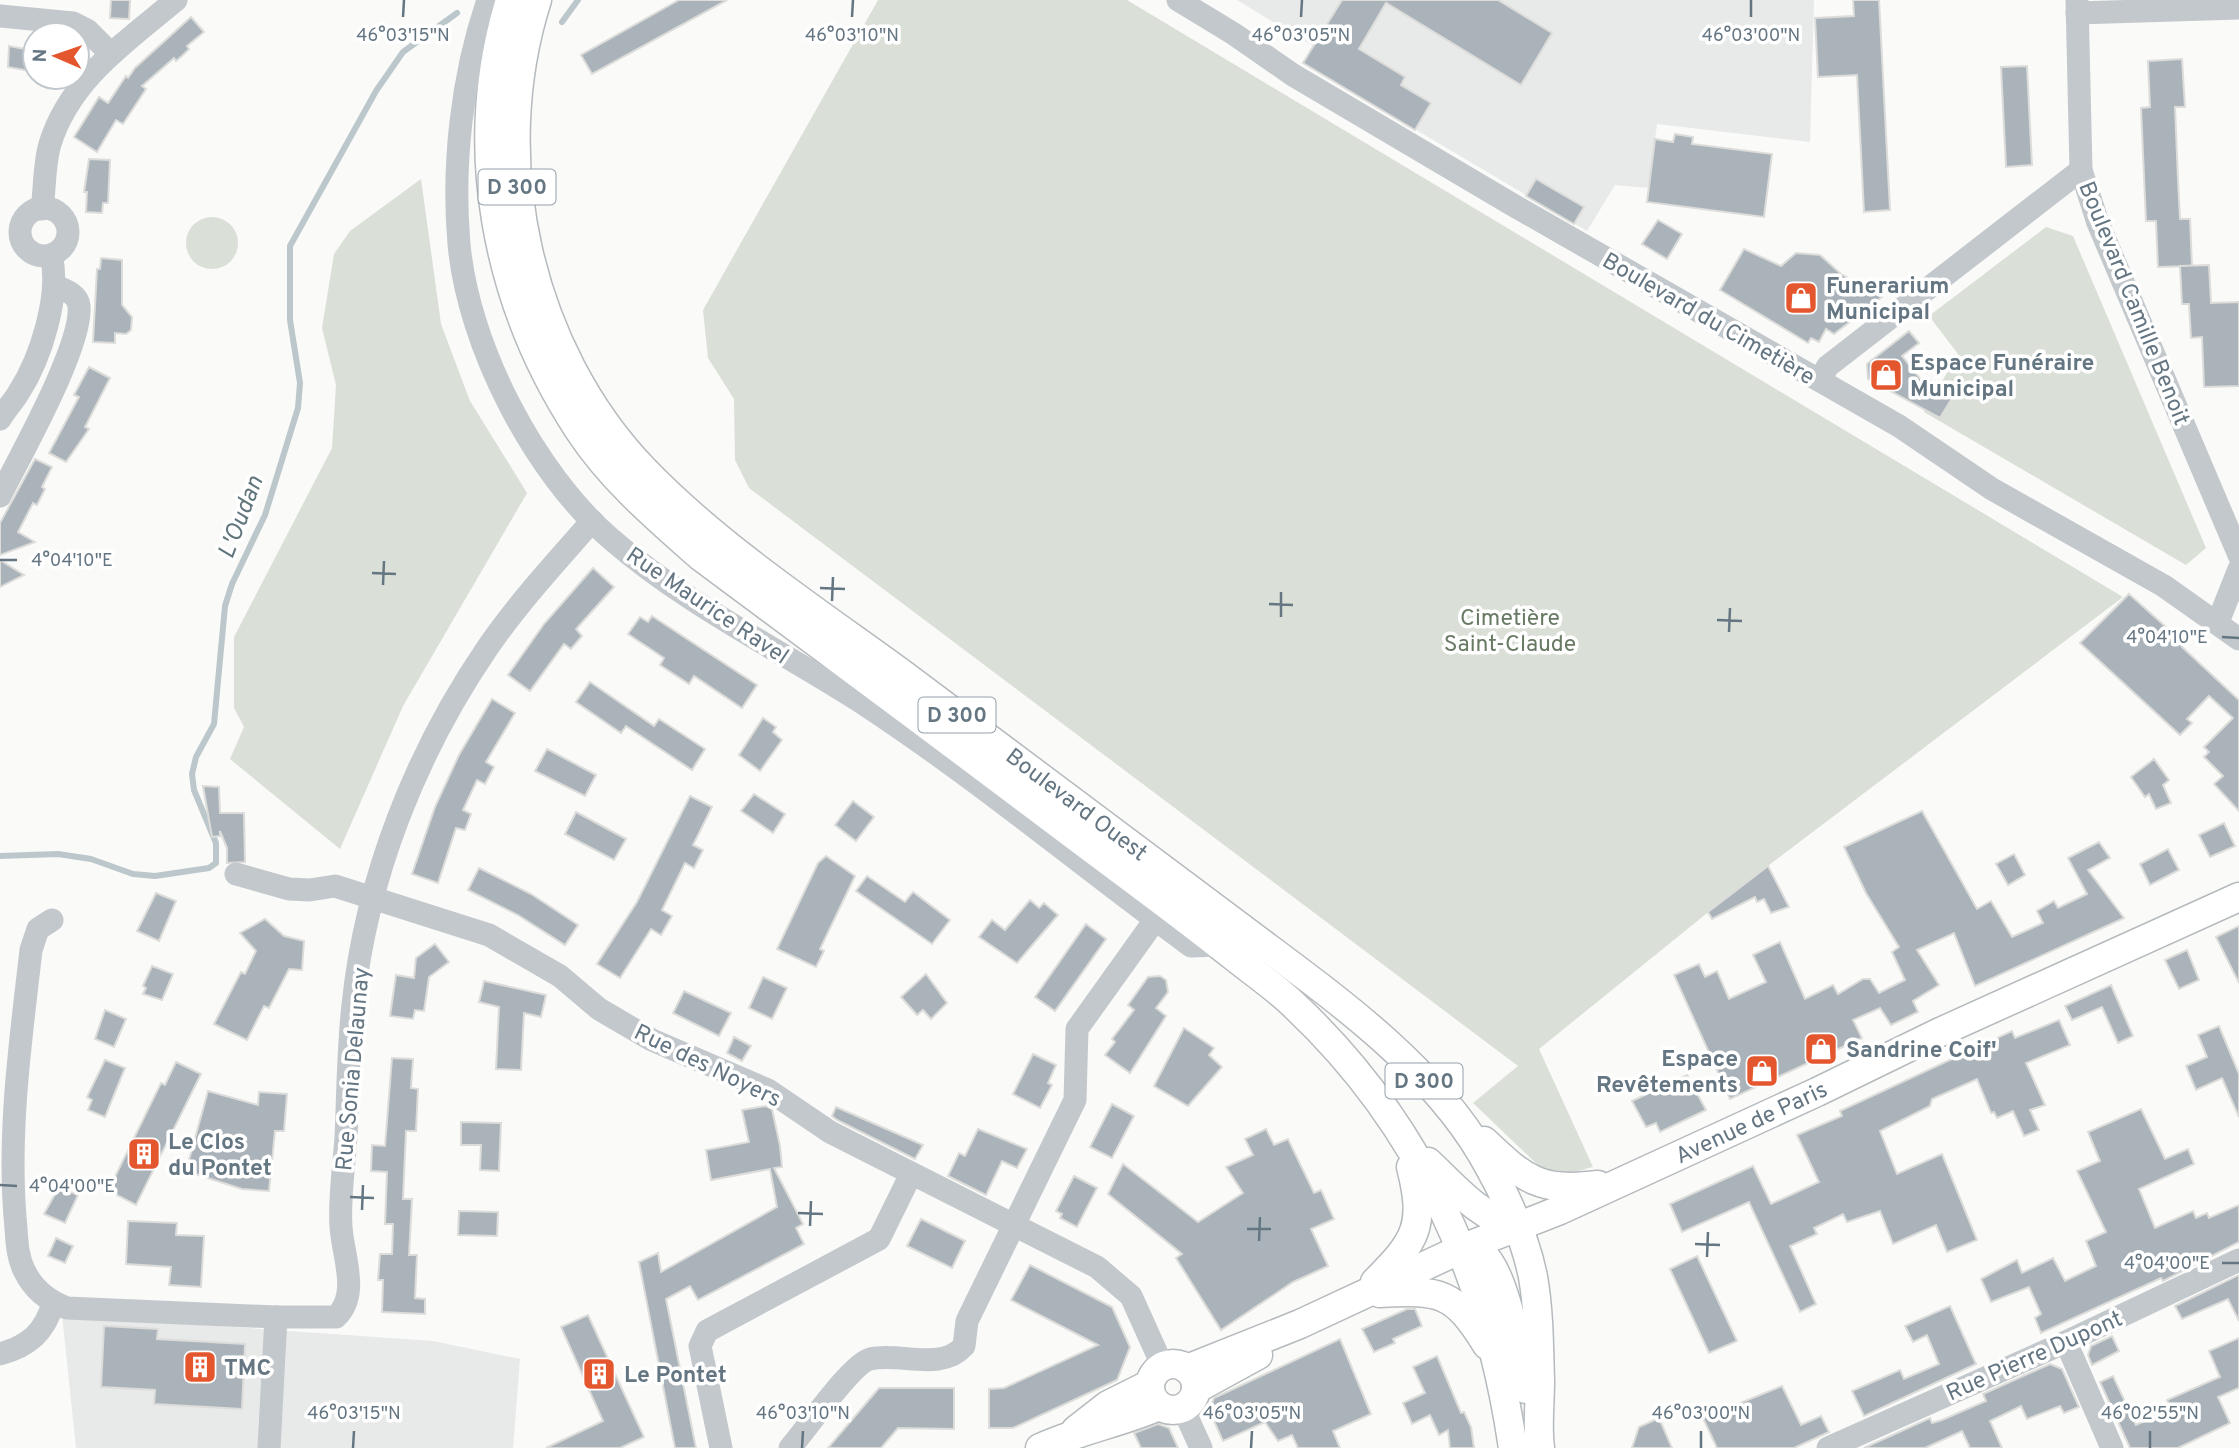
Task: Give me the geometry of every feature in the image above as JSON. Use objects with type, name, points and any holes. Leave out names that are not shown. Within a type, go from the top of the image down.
[{"type":"main road","name":"Boulevard Ouest","points":[[510,0],[502,26],[490,104],[492,204],[503,264],[519,313],[536,355],[580,431],[646,509],[700,556],[1219,944],[1294,1005],[1352,1066],[1404,1138],[1427,1177],[1461,1249],[1488,1324],[1499,1364],[1513,1448]]},
{"type":"main road","name":"Boulevard Ouest","points":[[537,0],[528,27],[518,83],[516,176],[524,234],[542,296],[572,366],[606,426],[679,504],[776,581],[1320,988],[1380,1038],[1458,1117],[1497,1182],[1529,1260],[1535,1294],[1540,1384],[1539,1441]]},
{"type":"main road","name":"Avenue de Paris","points":[[1040,1448],[1072,1433],[1108,1405],[1173,1387],[1363,1294],[1461,1249],[1622,1182],[1938,1033],[2239,897]]},
{"type":"main road","points":[[1458,1117],[1529,1181],[1559,1188],[1622,1182]]},
{"type":"main road","points":[[1404,1138],[1467,1202],[1491,1218],[1516,1227]]},
{"type":"main road","points":[[1363,1294],[1405,1252],[1418,1226],[1418,1194],[1404,1138]]},
{"type":"main road","points":[[1461,1249],[1483,1255],[1496,1274],[1513,1327],[1539,1441]]},
{"type":"main road","points":[[1363,1294],[1420,1291],[1445,1297],[1469,1319],[1499,1364]]},
{"type":"street","points":[[42,209],[49,148],[74,92],[111,54],[176,0]]},
{"type":"street","name":"Rue Maurice Ravel","points":[[488,0],[473,56],[457,162],[459,246],[484,347],[511,408],[552,478],[592,521],[651,572],[868,707],[981,788],[1191,946],[1219,944]]},
{"type":"street","name":"Boulevard du Cimetière","points":[[1178,0],[1293,75],[1513,205],[1899,426],[1992,489],[2164,586],[2239,639]]},
{"type":"street","points":[[2077,6],[2239,8]]},
{"type":"street","name":"Boulevard Camille Benoit","points":[[2077,6],[2081,170],[2098,223],[2239,555]]},
{"type":"street","points":[[0,16],[73,23],[87,30],[111,54]]},
{"type":"street","points":[[1819,380],[1828,366],[2081,170]]},
{"type":"street","points":[[42,209],[59,214],[68,228],[65,245],[51,255],[33,254],[10,232],[27,216],[42,209]]},
{"type":"street","points":[[0,419],[20,391],[41,344],[55,286],[51,255]]},
{"type":"street","points":[[0,496],[65,365],[78,318],[79,303],[74,295],[55,286]]},
{"type":"street","name":"Rue Sonia Delaunay","points":[[276,1317],[336,1317],[345,1308],[349,1295],[341,1226],[353,1005],[374,899],[404,803],[427,750],[454,700],[517,607],[592,521]]},
{"type":"street","points":[[2218,622],[2238,576]]},
{"type":"street","name":"Rue des Noyers","points":[[236,874],[289,889],[310,890],[335,886],[475,930],[511,947],[559,976],[599,1009],[652,1040],[768,1090],[830,1132],[1013,1227],[1097,1267],[1131,1296],[1201,1448]]},
{"type":"street","points":[[52,920],[38,929],[30,950],[15,1090],[14,1200],[19,1256],[24,1272],[53,1303],[67,1308],[276,1317],[269,1448]]},
{"type":"street","points":[[790,1448],[855,1368],[869,1359],[947,1359],[959,1353],[964,1346],[967,1321],[1075,1100],[1077,1029],[1155,920]]},
{"type":"street","points":[[721,1448],[700,1346],[706,1331],[880,1239],[911,1174]]},
{"type":"street","name":"Rue Pierre Dupont","points":[[1828,1448],[2066,1342],[2239,1260]]},
{"type":"street","points":[[0,1354],[27,1344],[47,1323],[53,1303]]},
{"type":"street","points":[[2066,1342],[2112,1448]]},
{"type":"street","points":[[1499,1364],[1500,1448]]},
{"type":"shaded area","points":[[1237,0],[1814,0],[1810,142],[1657,124],[1649,188],[1615,185],[1587,231],[1303,63],[1313,46]]},
{"type":"shaded area","points":[[62,1315],[433,1341],[520,1359],[513,1448],[76,1448]]},
{"type":"green space","name":"Cimetière Saint-Claude","points":[[878,0],[1127,0],[2123,597],[1727,897],[1539,1049],[1593,1167],[1570,1173],[1540,1167],[1473,1103],[1518,1066],[749,488],[735,460],[734,399],[708,358],[703,310]]},
{"type":"green space","points":[[421,179],[441,324],[470,401],[527,493],[403,706],[340,849],[230,759],[244,727],[234,708],[234,637],[332,448],[336,385],[322,328],[334,254],[350,231]]},
{"type":"green space","points":[[212,217],[222,219],[230,225],[236,233],[236,253],[230,261],[222,267],[212,269],[202,267],[194,261],[188,253],[186,243],[188,233],[194,225],[202,219]]},
{"type":"green space","points":[[2046,227],[2073,236],[2206,548],[2186,565],[1924,412],[1958,354],[1929,316]]},
{"type":"building","points":[[111,0],[130,0],[129,19],[110,18]]},
{"type":"building","points":[[679,0],[727,0],[592,74],[581,55]]},
{"type":"building","points":[[1342,0],[1498,0],[1552,33],[1521,85],[1386,3],[1359,49],[1405,77],[1401,85],[1431,103],[1415,130],[1303,63]]},
{"type":"building","points":[[1853,0],[1879,0],[1890,210],[1864,212],[1857,75],[1818,77],[1815,18],[1854,16]]},
{"type":"building","points":[[191,17],[204,32],[187,46],[189,49],[183,55],[176,61],[174,58],[142,86],[146,89],[123,124],[116,120],[97,152],[74,137],[99,97],[108,103],[126,76],[128,78],[135,68]]},
{"type":"building","points":[[9,46],[21,48],[21,69],[8,67]]},
{"type":"building","points":[[2182,59],[2185,107],[2175,107],[2178,180],[2180,219],[2190,219],[2192,266],[2158,267],[2156,221],[2146,221],[2141,108],[2150,107],[2148,61]]},
{"type":"building","points":[[2027,66],[2032,165],[2006,167],[2001,67]]},
{"type":"building","points":[[1675,134],[1693,137],[1692,144],[1772,154],[1764,217],[1647,202],[1655,139],[1673,142]]},
{"type":"building","points":[[89,159],[110,160],[108,203],[103,203],[102,213],[86,212],[87,192],[84,192]]},
{"type":"building","points":[[1536,179],[1584,207],[1574,224],[1526,196]]},
{"type":"building","points":[[1658,220],[1682,234],[1667,259],[1642,244]]},
{"type":"building","name":"Funerarium Municipal","points":[[1744,249],[1781,266],[1796,253],[1820,255],[1841,274],[1882,297],[1834,334],[1826,329],[1819,342],[1811,338],[1808,343],[1720,290]]},
{"type":"building","points":[[101,258],[122,260],[122,305],[132,317],[131,330],[126,334],[115,333],[115,343],[93,342],[97,269],[100,269]]},
{"type":"building","points":[[2209,265],[2211,303],[2239,302],[2239,386],[2204,387],[2202,337],[2191,338],[2189,304],[2182,304],[2180,266]]},
{"type":"building","name":"Espace Funéraire Municipal","points":[[1909,331],[1919,343],[1902,356],[1926,386],[1929,380],[1954,395],[1940,418],[1868,379],[1867,364]]},
{"type":"building","points":[[89,367],[110,378],[85,427],[89,429],[66,462],[49,453],[79,397],[74,395]]},
{"type":"building","points":[[35,459],[52,467],[37,505],[33,503],[18,532],[35,542],[0,555],[0,523]]},
{"type":"building","points":[[0,560],[24,575],[0,587]]},
{"type":"building","points":[[593,568],[614,587],[576,629],[582,636],[571,649],[564,644],[530,691],[508,675],[544,624]]},
{"type":"building","points":[[2129,594],[2185,644],[2182,647],[2239,700],[2239,811],[2214,784],[2223,776],[2204,757],[2209,752],[2204,747],[2233,718],[2209,696],[2187,719],[2192,723],[2180,735],[2080,643]]},
{"type":"building","points":[[652,616],[757,685],[742,708],[694,676],[689,684],[660,665],[664,658],[628,634],[640,617],[648,622]]},
{"type":"building","points":[[590,682],[654,726],[659,719],[705,749],[692,770],[626,726],[621,733],[576,702]]},
{"type":"building","points":[[492,699],[515,713],[486,762],[494,767],[485,784],[477,780],[463,810],[471,814],[465,830],[456,828],[438,883],[412,874],[435,807],[459,755]]},
{"type":"building","points":[[763,718],[776,727],[773,732],[782,740],[760,771],[739,755]]},
{"type":"building","points":[[547,749],[596,775],[585,796],[535,771]]},
{"type":"building","points":[[2154,759],[2169,780],[2163,785],[2171,803],[2156,809],[2149,794],[2145,797],[2131,777]]},
{"type":"building","points":[[203,786],[219,787],[220,813],[244,813],[245,862],[227,863],[227,848],[220,831],[220,836],[212,837]]},
{"type":"building","points":[[754,794],[785,814],[773,833],[741,811]]},
{"type":"building","points":[[690,796],[712,807],[693,845],[703,850],[694,868],[685,863],[662,910],[672,916],[661,935],[651,929],[620,978],[597,964],[637,902]]},
{"type":"building","points":[[853,801],[874,817],[856,841],[835,825]]},
{"type":"building","points":[[1922,811],[1977,909],[1991,901],[2012,937],[2043,923],[2037,911],[2054,901],[2058,908],[2087,894],[2068,858],[2099,842],[2110,858],[2088,870],[2124,918],[1975,986],[1954,933],[1917,950],[1939,985],[1913,1001],[1918,1012],[1891,1025],[1880,1008],[1853,1020],[1862,1038],[1730,1099],[1674,975],[1699,964],[1705,977],[1717,971],[1729,999],[1766,982],[1753,955],[1780,942],[1805,999],[1833,985],[1838,994],[1863,979],[1870,979],[1879,993],[1905,980],[1892,952],[1899,947],[1866,893],[1844,847]]},
{"type":"building","points":[[576,812],[626,839],[614,860],[565,834]]},
{"type":"building","points":[[2224,823],[2235,846],[2210,857],[2199,835]]},
{"type":"building","points":[[2168,849],[2179,870],[2150,885],[2140,864]]},
{"type":"building","points":[[2014,854],[2025,875],[2008,885],[1996,864]]},
{"type":"building","points":[[826,856],[855,876],[820,949],[824,951],[816,967],[777,949],[818,863]]},
{"type":"building","points":[[1768,866],[1789,907],[1771,913],[1764,899],[1757,902],[1755,897],[1712,919],[1708,912]]},
{"type":"building","points":[[479,868],[531,894],[578,925],[565,945],[518,915],[468,890]]},
{"type":"building","points":[[867,876],[905,902],[913,892],[950,920],[932,944],[856,891]]},
{"type":"building","points":[[156,893],[176,901],[159,941],[137,931]]},
{"type":"building","points":[[1030,900],[1039,908],[1044,903],[1058,915],[1017,963],[979,937],[992,920],[1005,930]]},
{"type":"building","points":[[265,919],[284,936],[304,941],[302,970],[289,969],[269,1008],[264,1006],[247,1040],[214,1024],[241,972],[245,974],[256,951],[240,933]]},
{"type":"building","points":[[1086,924],[1106,939],[1055,1011],[1035,997]]},
{"type":"building","points":[[2239,926],[2239,983],[2216,937]]},
{"type":"building","points":[[435,944],[449,962],[429,977],[424,1011],[415,1010],[413,1019],[390,1016],[396,975],[414,978],[416,958]]},
{"type":"building","points":[[2187,950],[2199,980],[2179,989],[2165,960]]},
{"type":"building","points":[[152,966],[173,974],[162,1000],[143,994],[146,988],[143,986]]},
{"type":"building","points":[[926,974],[947,1003],[931,1019],[923,1010],[917,1015],[901,997]]},
{"type":"building","points":[[1160,976],[1166,980],[1168,992],[1156,1008],[1166,1016],[1130,1073],[1105,1055],[1115,1042],[1112,1039],[1134,1010],[1128,1005],[1148,977]]},
{"type":"building","points":[[763,977],[787,988],[772,1019],[749,1008]]},
{"type":"building","points":[[484,981],[546,995],[541,1017],[524,1013],[521,1070],[496,1069],[499,1007],[479,1002]]},
{"type":"building","points":[[2111,985],[2133,1036],[2118,1043],[2102,1007],[2072,1020],[2065,1006]]},
{"type":"building","points":[[684,991],[731,1013],[719,1036],[673,1013]]},
{"type":"building","points":[[105,1010],[126,1019],[114,1047],[95,1039]]},
{"type":"building","points":[[2059,1020],[2070,1045],[2026,1063],[2045,1105],[2030,1110],[2039,1130],[2024,1136],[2013,1111],[1997,1118],[1994,1112],[1991,1113],[1977,1079],[1932,1099],[1930,1106],[1880,1131],[1897,1174],[1942,1154],[1977,1240],[1947,1252],[1936,1225],[1893,1244],[1880,1211],[1847,1222],[1843,1214],[1814,1228],[1817,1234],[1790,1246],[1816,1304],[1800,1312],[1749,1202],[1682,1232],[1670,1204],[1753,1166],[1771,1204],[1819,1182],[1797,1135],[1842,1116],[1840,1111],[2012,1031],[2015,1038]]},
{"type":"building","points":[[2219,1026],[2239,1074],[2239,1117],[2222,1078],[2196,1090],[2186,1066],[2207,1057],[2198,1035]]},
{"type":"building","points":[[1184,1028],[1214,1048],[1209,1055],[1222,1067],[1188,1106],[1154,1086]]},
{"type":"building","points":[[734,1037],[751,1046],[742,1061],[727,1053]]},
{"type":"building","points":[[1033,1054],[1056,1065],[1048,1083],[1052,1085],[1040,1108],[1013,1094]]},
{"type":"building","points":[[392,1058],[413,1059],[411,1088],[418,1089],[416,1131],[406,1131],[403,1199],[412,1199],[409,1255],[417,1255],[415,1298],[425,1299],[425,1314],[382,1312],[383,1280],[378,1280],[380,1254],[392,1254],[393,1224],[385,1224],[387,1172],[371,1171],[372,1145],[385,1146]]},
{"type":"building","points":[[105,1060],[125,1068],[105,1117],[88,1110],[92,1100],[87,1097]]},
{"type":"building","name":"Le Clos du Pontet","points":[[176,1062],[201,1074],[136,1205],[111,1192],[111,1185],[161,1083],[165,1085]]},
{"type":"building","points":[[1687,1075],[1706,1110],[1660,1132],[1656,1123],[1646,1127],[1632,1101]]},
{"type":"building","points":[[208,1091],[258,1105],[259,1092],[287,1094],[284,1131],[275,1131],[269,1191],[242,1189],[186,1171]]},
{"type":"building","points":[[1112,1104],[1134,1116],[1112,1158],[1090,1147]]},
{"type":"building","points":[[766,1106],[772,1109],[780,1146],[782,1167],[774,1168],[803,1224],[796,1228],[804,1244],[698,1300],[690,1286],[666,1299],[696,1448],[675,1448],[639,1262],[658,1253],[661,1272],[777,1207],[770,1169],[711,1180],[706,1150],[749,1142],[742,1110]]},
{"type":"building","points":[[836,1107],[923,1145],[915,1159],[837,1120],[832,1116]]},
{"type":"building","points":[[2141,1109],[2165,1159],[2188,1149],[2194,1164],[2139,1189],[2155,1228],[2193,1211],[2196,1218],[2207,1213],[2209,1218],[2239,1205],[2239,1242],[2163,1281],[2161,1278],[2041,1333],[2035,1318],[2041,1314],[2029,1287],[1991,1302],[1981,1279],[2017,1260],[2022,1273],[2053,1258],[2065,1281],[2096,1266],[2086,1241],[2106,1232],[2077,1171],[2100,1161],[2088,1132]]},
{"type":"building","points":[[461,1122],[501,1123],[499,1171],[480,1170],[481,1145],[461,1145]]},
{"type":"building","points":[[978,1129],[1027,1149],[1017,1168],[1002,1161],[986,1195],[948,1176],[959,1153],[965,1156]]},
{"type":"building","points":[[1266,1129],[1274,1145],[1288,1139],[1314,1193],[1321,1190],[1334,1219],[1311,1229],[1328,1266],[1293,1282],[1221,1330],[1176,1258],[1182,1254],[1108,1194],[1123,1164],[1198,1222],[1243,1193],[1226,1167],[1253,1155],[1245,1139]]},
{"type":"building","points":[[1074,1176],[1097,1188],[1077,1227],[1060,1218],[1062,1214],[1056,1211]]},
{"type":"building","points":[[59,1187],[78,1195],[65,1223],[44,1214]]},
{"type":"building","points":[[459,1211],[498,1212],[497,1236],[458,1235]]},
{"type":"building","points":[[921,1219],[965,1241],[952,1268],[907,1246]]},
{"type":"building","points":[[128,1221],[177,1223],[176,1235],[204,1236],[201,1287],[169,1285],[171,1267],[126,1264]]},
{"type":"building","points":[[56,1238],[73,1246],[65,1263],[48,1256]]},
{"type":"building","points":[[1697,1256],[1737,1341],[1709,1353],[1670,1269]]},
{"type":"building","points":[[1030,1265],[1112,1307],[1130,1347],[1117,1380],[1013,1428],[989,1428],[989,1389],[1004,1388],[1098,1345],[1011,1300]]},
{"type":"building","points":[[2239,1275],[2239,1321],[2228,1299],[2182,1319],[2175,1306]]},
{"type":"building","points":[[1950,1306],[1976,1364],[1864,1416],[1852,1391],[1900,1370],[1904,1379],[1939,1364],[1927,1335],[1913,1342],[1905,1326]]},
{"type":"building","points":[[1407,1309],[1415,1309],[1422,1326],[1393,1339],[1395,1343],[1374,1352],[1362,1329]]},
{"type":"building","name":"Le Pontet","points":[[588,1315],[644,1437],[620,1448],[546,1448],[603,1421],[561,1327]]},
{"type":"building","points":[[104,1326],[158,1329],[157,1339],[245,1344],[242,1409],[154,1404],[155,1390],[101,1387]]},
{"type":"building","points":[[2112,1336],[2119,1351],[2092,1365],[2088,1355],[2091,1346]]},
{"type":"building","points":[[2239,1338],[2239,1388],[2218,1397],[2230,1423],[2178,1448],[2130,1448],[2100,1382],[2113,1376],[2136,1425],[2171,1409],[2167,1400],[2220,1377],[2209,1351]]},
{"type":"building","points":[[1340,1339],[1371,1414],[1333,1431],[1340,1448],[1298,1448],[1292,1435],[1278,1441],[1265,1422],[1223,1441],[1209,1410],[1214,1398]]},
{"type":"building","points":[[1437,1356],[1461,1413],[1464,1412],[1471,1427],[1474,1448],[1450,1448],[1448,1430],[1439,1435],[1430,1415],[1412,1424],[1403,1403],[1425,1393],[1413,1367]]},
{"type":"building","points":[[2050,1364],[2062,1369],[2079,1407],[2064,1413],[2060,1406],[2027,1419],[2021,1406],[1990,1421],[2002,1448],[1970,1448],[1962,1431],[1925,1448],[1864,1448],[1930,1418],[1932,1423],[1942,1420],[1986,1401],[1983,1394]]},
{"type":"building","points":[[1782,1386],[1801,1425],[1821,1416],[1829,1432],[1794,1448],[1717,1448],[1703,1418]]},
{"type":"building","points":[[879,1388],[954,1388],[954,1429],[898,1428],[881,1448],[828,1448]]},
{"type":"building","points":[[1659,1418],[1672,1448],[1632,1448],[1639,1427]]},
{"type":"building","points":[[1158,1424],[1169,1428],[1178,1448],[1141,1448],[1134,1433]]},
{"type":"waterway","name":"L'Oudan","points":[[562,22],[578,0]]},
{"type":"waterway","name":"L'Oudan","points":[[0,856],[58,854],[91,859],[133,874],[155,876],[209,868],[216,863],[216,843],[194,790],[192,774],[196,757],[214,724],[225,606],[232,584],[265,515],[298,408],[300,383],[290,320],[290,246],[376,91],[403,52],[457,13]]},
{"type":"place","name":"Funerarium Municipal","points":[[1801,298]]},
{"type":"place","name":"Espace Funéraire Municipal","points":[[1886,375]]},
{"type":"place","name":"Sandrine Coif'","points":[[1821,1049]]},
{"type":"place","name":"Espace Revêtements","points":[[1762,1071]]},
{"type":"place","name":"Le Clos du Pontet","points":[[144,1154]]},
{"type":"place","name":"TMC","points":[[200,1367]]},
{"type":"place","name":"Le Pontet","points":[[599,1374]]}]
